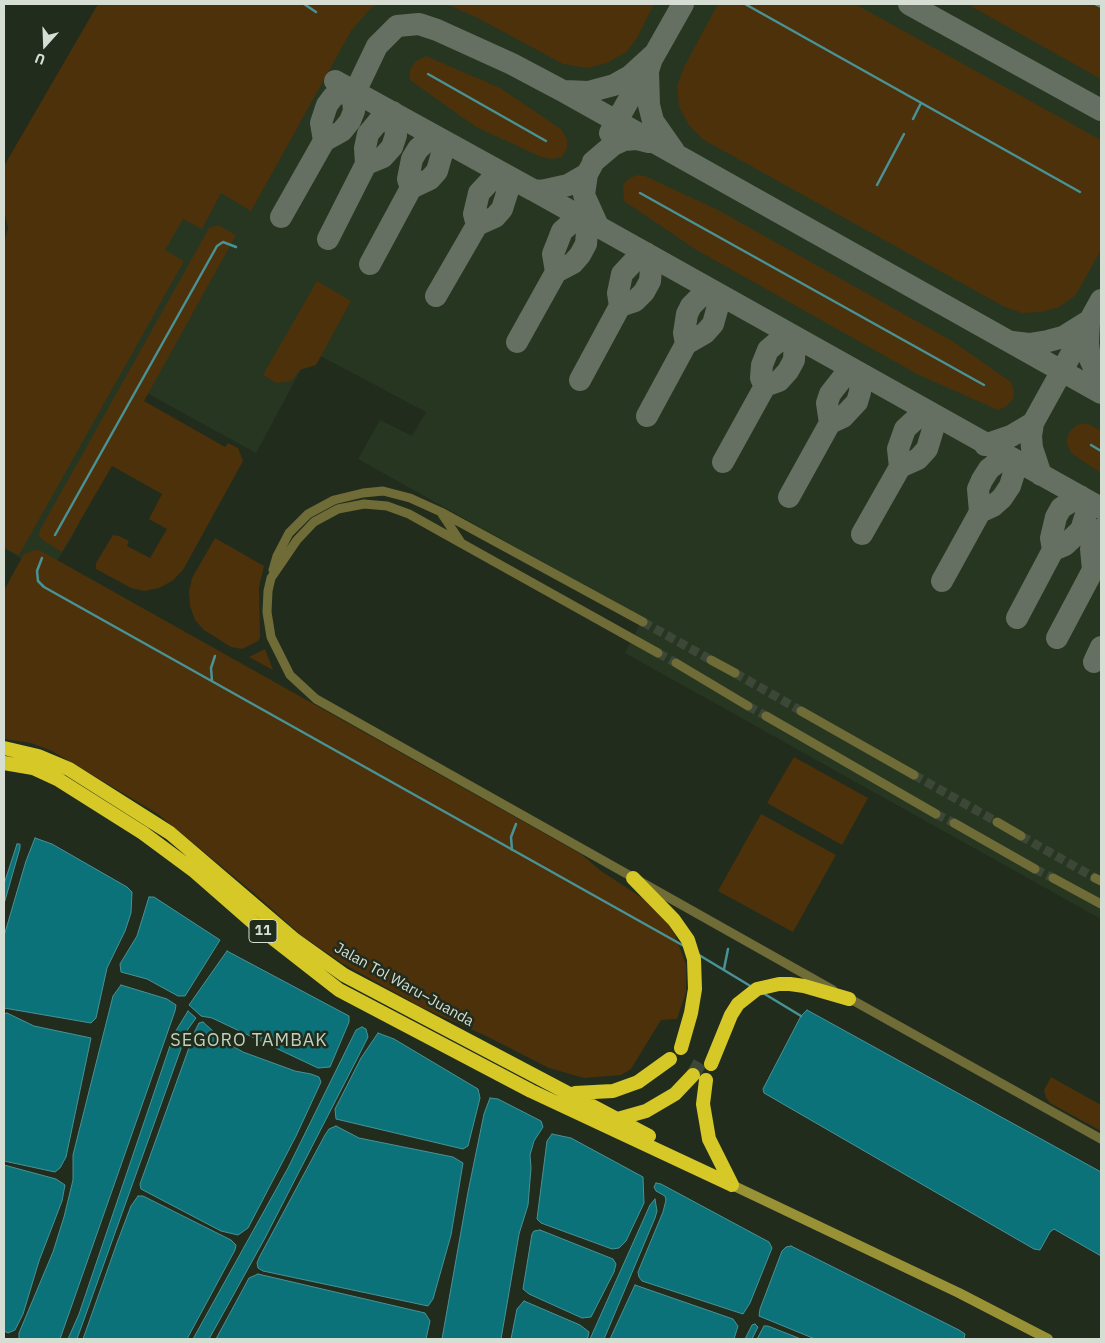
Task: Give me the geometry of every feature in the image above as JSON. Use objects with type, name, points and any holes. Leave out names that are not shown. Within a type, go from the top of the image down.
[{"type":"highway","name":"Jalan Tol Waru–Juanda","points":[[4,748],[38,756],[68,769],[106,790],[170,833],[295,940],[344,975],[572,1093],[650,1136],[675,1157]]},
{"type":"highway","name":"Jalan Tol Waru–Juanda","points":[[4,763],[33,768],[59,780],[143,833],[192,870],[257,926],[339,990],[531,1091],[732,1185]]},
{"type":"highway","points":[[633,878],[662,905],[688,940],[694,960],[694,989],[691,1013],[681,1048]]},
{"type":"highway","points":[[706,1062],[738,1004],[748,994],[766,986],[779,984],[804,986],[849,999]]},
{"type":"highway","points":[[572,1093],[593,1094],[622,1088],[638,1082],[670,1059]]},
{"type":"highway","points":[[598,1121],[618,1120],[646,1111],[675,1094],[693,1075]]},
{"type":"highway","points":[[706,1080],[703,1104],[709,1138],[732,1185]]},
{"type":"main road","points":[[732,1185],[959,1293],[1048,1339]]},
{"type":"street","points":[[644,622],[441,512],[410,498],[383,491],[363,493],[334,500],[308,514],[289,533],[277,556],[271,578],[267,612],[271,637],[290,675],[316,699],[1101,1139]]},
{"type":"street","points":[[271,578],[297,540],[314,522],[338,509],[364,504],[387,506],[409,514],[461,542],[658,653]]},
{"type":"street","points":[[441,512],[461,542]]},
{"type":"street","points":[[711,660],[734,673]]},
{"type":"street","points":[[676,663],[748,706]]},
{"type":"street","points":[[800,711],[914,775]]},
{"type":"street","points":[[766,716],[936,814]]},
{"type":"street","points":[[997,822],[1021,836]]},
{"type":"street","points":[[954,823],[1035,869]]},
{"type":"street","points":[[1053,878],[1101,904]]},
{"type":"shaded area","points":[[98,4],[378,4],[370,9],[351,31],[251,211],[221,193],[202,229],[183,219],[165,250],[184,261],[19,555],[4,548],[4,241],[8,229],[4,209],[4,166]]},
{"type":"shaded area","points":[[210,4],[1101,4],[1101,919],[625,653],[643,618],[358,459],[380,420],[412,436],[426,412],[311,351],[256,453],[147,393],[72,537],[48,575],[4,548],[4,528]]},
{"type":"shaded area","points":[[446,4],[654,4],[637,38],[626,52],[607,63],[587,68],[563,64],[476,17]]},
{"type":"shaded area","points":[[718,4],[855,4],[1099,139],[1101,141],[1101,250],[1075,296],[1059,307],[1041,312],[1022,313],[1003,306],[704,140],[689,125],[679,106],[677,86],[684,67]]},
{"type":"shaded area","points":[[967,4],[1101,4],[1101,79]]},
{"type":"shaded area","points":[[426,56],[500,88],[561,129],[567,139],[567,148],[562,157],[552,159],[541,157],[476,127],[410,80],[410,70],[416,61]]},
{"type":"shaded area","points":[[637,175],[645,176],[718,210],[952,341],[1011,382],[1014,391],[1013,399],[1006,407],[998,410],[917,374],[695,249],[624,201],[623,185],[628,179]]},
{"type":"shaded area","points":[[220,226],[236,235],[144,401],[225,447],[228,443],[238,448],[243,461],[183,570],[172,581],[159,588],[144,591],[131,588],[96,569],[96,563],[113,535],[129,541],[127,546],[150,558],[167,529],[149,519],[162,494],[112,466],[62,552],[39,536],[40,530],[209,228]]},
{"type":"shaded area","points":[[317,281],[351,301],[316,365],[300,370],[291,381],[277,383],[263,375]]},
{"type":"shaded area","points":[[1086,423],[1101,430],[1101,473],[1071,453],[1066,441],[1070,431],[1077,425]]},
{"type":"shaded area","points":[[215,538],[264,566],[259,587],[260,638],[258,641],[242,649],[231,647],[204,630],[195,620],[190,606],[189,591],[192,578]]},
{"type":"shaded area","points":[[34,550],[41,551],[581,854],[601,871],[647,901],[665,918],[675,935],[686,965],[686,992],[677,1019],[661,1020],[631,1069],[621,1075],[584,1078],[549,1068],[486,1036],[421,1007],[342,963],[301,935],[255,894],[158,814],[52,751],[31,743],[4,739],[4,590],[24,554]]},
{"type":"shaded area","points":[[265,649],[273,670],[249,657]]},
{"type":"shaded area","points":[[794,757],[868,798],[842,845],[767,803]]},
{"type":"shaded area","points":[[761,814],[836,855],[793,932],[718,891]]},
{"type":"shaded area","points":[[1051,1077],[1101,1105],[1101,1131],[1050,1103],[1046,1098],[1044,1090]]},
{"type":"water","points":[[35,838],[52,844],[127,887],[132,892],[131,913],[125,931],[107,968],[96,1018],[91,1023],[4,1008],[4,936],[26,861]]},
{"type":"water","points":[[17,844],[20,844],[20,848],[4,904],[4,884]]},
{"type":"water","points":[[149,897],[154,897],[220,940],[185,996],[178,996],[147,979],[121,972],[120,964],[137,936]]},
{"type":"water","points":[[227,951],[349,1016],[349,1022],[330,1067],[318,1068],[212,1018],[201,1016],[189,1005]]},
{"type":"water","points":[[121,985],[167,999],[176,1005],[175,1011],[60,1339],[19,1339],[19,1333],[53,1252],[64,1217],[73,1180],[73,1155],[113,996]]},
{"type":"water","points":[[807,1010],[1101,1172],[1101,1256],[1054,1229],[1050,1232],[1040,1250],[1034,1249],[764,1093],[763,1089],[801,1016]]},
{"type":"water","points":[[188,1011],[196,1018],[188,1029],[77,1339],[68,1339],[79,1314],[174,1034]]},
{"type":"water","points":[[7,1013],[34,1026],[91,1038],[66,1157],[60,1168],[55,1172],[4,1161],[4,1014]]},
{"type":"water","points":[[203,1022],[224,1041],[243,1052],[295,1071],[319,1077],[321,1082],[296,1136],[248,1228],[238,1235],[221,1231],[141,1189],[140,1184],[195,1031],[199,1023]]},
{"type":"water","points":[[362,1027],[366,1029],[368,1037],[265,1238],[209,1339],[193,1339],[288,1168],[356,1030]]},
{"type":"water","points":[[378,1033],[394,1039],[478,1089],[480,1098],[468,1146],[463,1149],[336,1119],[335,1109],[361,1058]]},
{"type":"water","points":[[490,1098],[498,1099],[541,1121],[543,1127],[534,1141],[530,1155],[531,1168],[528,1205],[519,1234],[501,1339],[442,1339],[468,1192],[484,1114]]},
{"type":"water","points":[[336,1126],[359,1138],[453,1157],[463,1163],[451,1235],[433,1299],[428,1306],[263,1271],[258,1268],[257,1263],[260,1256],[325,1135],[329,1129]]},
{"type":"water","points":[[552,1134],[571,1138],[643,1177],[644,1203],[626,1241],[619,1248],[612,1249],[541,1223],[537,1219],[547,1141]]},
{"type":"water","points":[[4,1165],[56,1179],[65,1185],[62,1201],[39,1261],[23,1314],[15,1330],[8,1333],[4,1331]]},
{"type":"water","points":[[656,1183],[769,1242],[772,1248],[750,1303],[743,1314],[642,1281],[639,1277],[638,1272],[663,1212],[666,1200],[665,1196],[656,1191],[654,1187]]},
{"type":"water","points":[[138,1196],[143,1196],[231,1240],[236,1245],[235,1250],[187,1339],[83,1339],[131,1206]]},
{"type":"water","points":[[655,1199],[657,1211],[655,1218],[604,1339],[590,1339],[650,1205]]},
{"type":"water","points":[[540,1230],[613,1259],[616,1264],[614,1272],[591,1317],[582,1318],[529,1294],[523,1289],[532,1234],[534,1231]]},
{"type":"water","points":[[791,1246],[959,1330],[965,1334],[964,1339],[815,1339],[759,1316],[782,1251],[786,1247]]},
{"type":"water","points":[[258,1274],[425,1313],[430,1321],[426,1339],[216,1339],[249,1278]]},
{"type":"water","points":[[635,1285],[733,1319],[738,1326],[734,1339],[610,1339]]},
{"type":"water","points":[[524,1301],[580,1325],[589,1332],[588,1337],[586,1339],[511,1339],[517,1309]]},
{"type":"water","points":[[755,1324],[758,1327],[752,1339],[745,1339],[752,1325]]},
{"type":"water","points":[[764,1326],[768,1326],[801,1339],[757,1339]]},
{"type":"waterway","points":[[304,4],[316,12]]},
{"type":"waterway","points":[[745,4],[1080,192]]},
{"type":"waterway","points":[[1095,4],[1101,7]]},
{"type":"waterway","points":[[428,74],[546,141]]},
{"type":"waterway","points":[[913,119],[921,103]]},
{"type":"waterway","points":[[877,185],[904,134]]},
{"type":"waterway","points":[[640,193],[984,385]]},
{"type":"waterway","points":[[55,535],[217,246],[223,242],[236,247]]},
{"type":"waterway","points":[[1091,445],[1101,451]]},
{"type":"waterway","points":[[42,558],[37,571],[38,581],[44,587],[684,946]]},
{"type":"waterway","points":[[212,681],[211,668],[215,656]]},
{"type":"waterway","points":[[512,850],[511,837],[516,824]]},
{"type":"waterway","points":[[724,969],[728,949]]},
{"type":"waterway","points":[[699,955],[752,987]]},
{"type":"waterway","points":[[763,993],[801,1016]]},
{"type":"taxiway","points":[[610,133],[683,4]]},
{"type":"taxiway","points":[[909,4],[1101,110]]},
{"type":"taxiway","points":[[355,92],[377,46],[397,26],[419,24],[437,30],[512,64],[561,90],[1101,393]]},
{"type":"taxiway","points":[[565,91],[588,92],[614,85],[630,76],[653,55],[648,71],[649,105],[653,121],[674,151]]},
{"type":"taxiway","points":[[335,81],[533,190],[541,191],[568,185],[587,174]]},
{"type":"taxiway","points":[[281,217],[324,141],[321,123],[327,105],[333,97],[347,88]]},
{"type":"taxiway","points":[[324,141],[342,131],[350,121],[354,111],[352,90]]},
{"type":"taxiway","points":[[328,239],[366,164],[365,148],[368,134],[383,116],[393,112],[396,135],[392,147],[383,157],[366,164]]},
{"type":"taxiway","points":[[370,264],[411,188],[408,179],[412,159],[418,149],[429,139],[437,137],[443,144],[437,171],[430,179],[411,188]]},
{"type":"taxiway","points":[[593,162],[613,145],[624,140],[637,139],[649,142]]},
{"type":"taxiway","points":[[592,165],[587,174],[584,195],[598,226]]},
{"type":"taxiway","points":[[436,296],[477,225],[495,217],[502,209],[509,187],[506,176],[493,178],[479,193],[474,214],[477,225]]},
{"type":"taxiway","points":[[533,190],[1101,508]]},
{"type":"taxiway","points":[[517,342],[556,272],[553,254],[562,231],[570,224],[583,218]]},
{"type":"taxiway","points":[[556,272],[573,263],[580,255],[586,244],[588,220]]},
{"type":"taxiway","points":[[580,380],[620,306],[618,293],[622,274],[637,258],[646,253]]},
{"type":"taxiway","points":[[620,306],[635,301],[644,292],[650,281],[652,257]]},
{"type":"taxiway","points":[[686,344],[684,333],[687,314],[691,306],[708,289]]},
{"type":"taxiway","points":[[647,416],[686,344],[705,333],[713,324],[718,306],[718,294]]},
{"type":"taxiway","points":[[1041,475],[1032,448],[1033,423],[1101,300]]},
{"type":"taxiway","points":[[1012,342],[1029,344],[1048,341],[1063,337],[1087,322]]},
{"type":"taxiway","points":[[1089,322],[1088,343],[1090,359],[1101,383]]},
{"type":"taxiway","points":[[765,386],[761,378],[762,365],[768,350],[787,334]]},
{"type":"taxiway","points":[[723,462],[765,386],[779,381],[788,371],[794,360],[795,338]]},
{"type":"taxiway","points":[[830,423],[827,403],[830,394],[844,376],[854,371]]},
{"type":"taxiway","points":[[789,497],[830,423],[843,417],[857,402],[860,392],[861,375]]},
{"type":"taxiway","points":[[862,534],[900,467],[898,449],[905,429],[919,416],[927,412]]},
{"type":"taxiway","points":[[900,467],[918,459],[927,449],[934,426],[932,415]]},
{"type":"taxiway","points":[[985,445],[1011,436],[1033,423]]},
{"type":"taxiway","points":[[980,512],[978,489],[982,480],[989,469],[1006,456]]},
{"type":"taxiway","points":[[942,581],[980,512],[993,506],[1002,498],[1010,486],[1014,473],[1012,459]]},
{"type":"taxiway","points":[[1017,618],[1053,550],[1051,538],[1056,517],[1061,508],[1080,496]]},
{"type":"taxiway","points":[[1053,550],[1065,545],[1081,530],[1087,511],[1086,500]]},
{"type":"taxiway","points":[[1093,570],[1091,549],[1101,529]]},
{"type":"taxiway","points":[[1057,638],[1093,570],[1101,566]]},
{"type":"taxiway","points":[[1094,662],[1101,647]]},
{"type":"tunnel","points":[[643,622],[711,660]]},
{"type":"tunnel","points":[[658,653],[676,663]]},
{"type":"tunnel","points":[[735,673],[801,711]]},
{"type":"tunnel","points":[[748,706],[766,716]]},
{"type":"tunnel","points":[[914,775],[997,822]]},
{"type":"tunnel","points":[[936,814],[954,823]]},
{"type":"tunnel","points":[[1021,836],[1095,878]]},
{"type":"tunnel","points":[[1035,869],[1053,878]]},
{"type":"tunnel","points":[[693,1075],[701,1061]]},
{"type":"district","name":"SEGORO TAMBAK","points":[[249,1041]]}]
